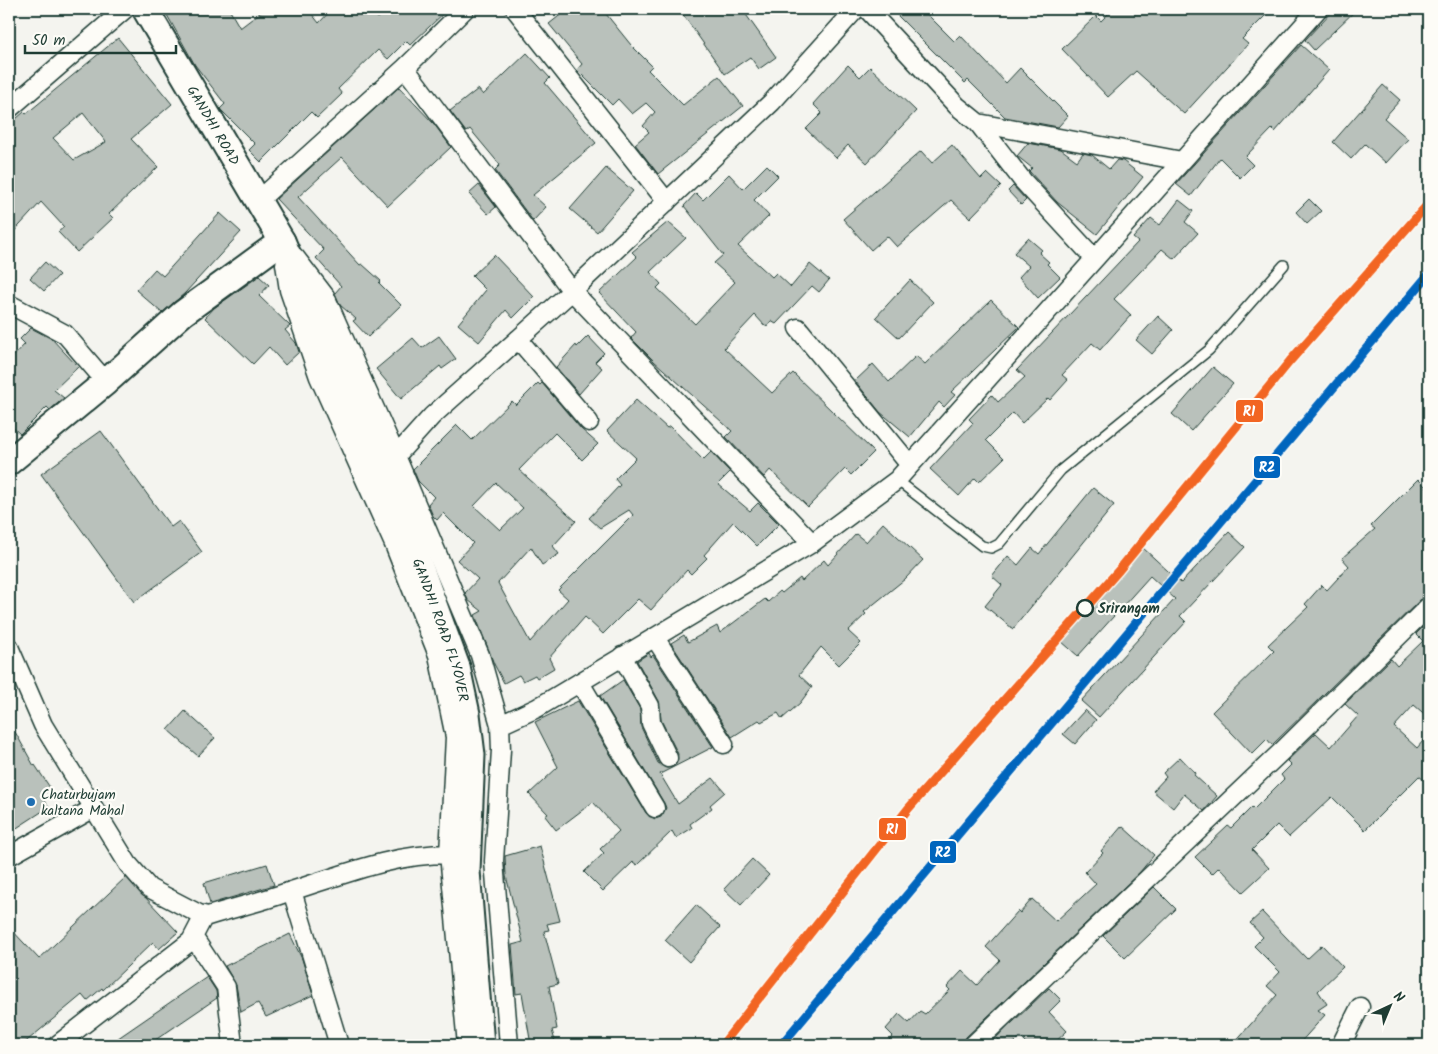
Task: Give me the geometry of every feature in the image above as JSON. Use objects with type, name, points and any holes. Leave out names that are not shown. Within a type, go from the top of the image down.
[{"type":"main road","name":"GANDHI ROAD","points":[[145,9],[282,241]]},
{"type":"main road","name":"GANDHI ROAD FLYOVER","points":[[282,241],[409,537],[457,667],[467,714],[472,754],[467,871],[481,1045]]},
{"type":"main road","points":[[9,462],[112,377],[183,313],[282,241]]},
{"type":"street","points":[[9,109],[125,9]]},
{"type":"street","points":[[258,200],[405,68],[465,9]]},
{"type":"street","points":[[515,9],[667,202]]},
{"type":"street","points":[[396,456],[432,416],[572,291],[772,102],[856,9]]},
{"type":"street","points":[[867,9],[957,106],[978,123],[1023,181],[1094,258]]},
{"type":"street","points":[[500,725],[537,708],[580,683],[812,543],[897,480],[1318,9]]},
{"type":"street","points":[[405,68],[572,291],[812,543]]},
{"type":"street","points":[[978,123],[1182,161]]},
{"type":"street","points":[[282,241],[325,296],[396,456],[480,655],[500,725],[502,750],[494,861],[509,1045]]},
{"type":"street","points":[[282,241],[289,290],[319,377],[393,542],[438,655],[455,737],[449,854],[467,1045]]},
{"type":"street","points":[[9,304],[65,334],[112,377]]},
{"type":"street","points":[[798,328],[910,465]]},
{"type":"street","points":[[518,339],[589,422]]},
{"type":"street","points":[[973,1045],[1282,751],[1429,606]]},
{"type":"street","points":[[655,638],[724,744]]},
{"type":"street","points":[[9,647],[33,706],[128,864],[143,882],[204,916],[292,891],[358,868],[432,854],[449,854]]},
{"type":"street","points":[[622,656],[650,706],[651,723],[668,758]]},
{"type":"street","points":[[580,683],[655,808]]},
{"type":"street","points":[[9,856],[94,808]]},
{"type":"street","points":[[292,891],[340,1045]]},
{"type":"street","points":[[57,1045],[194,938],[204,916]]},
{"type":"street","points":[[194,938],[226,987],[234,1045]]},
{"type":"street","points":[[1341,1045],[1360,1006]]},
{"type":"lane","points":[[897,480],[982,546],[990,548],[1000,544],[1061,470],[1209,350],[1284,265]]},
{"type":"building","points":[[178,9],[229,9],[240,28],[265,9],[308,9],[319,23],[332,9],[368,9],[378,18],[388,9],[448,9],[410,45],[406,41],[388,59],[378,50],[338,89],[342,94],[317,118],[311,112],[261,162],[249,150],[255,144],[220,109],[225,104],[195,65],[167,15]]},
{"type":"building","points":[[568,9],[602,9],[631,45],[652,66],[648,70],[683,105],[719,76],[743,106],[658,174],[635,144],[649,132],[643,126],[655,112],[646,103],[632,114],[618,99],[612,105],[577,70],[582,64],[549,24]]},
{"type":"building","points":[[679,9],[742,9],[776,57],[759,69],[750,57],[725,74]]},
{"type":"building","points":[[891,9],[922,9],[954,41],[960,35],[1006,83],[1020,68],[1068,116],[1058,127],[1005,117],[968,80],[965,83]]},
{"type":"building","points":[[1113,9],[1272,9],[1242,39],[1248,44],[1184,114],[1136,71],[1108,97],[1062,49],[1096,16],[1101,21]]},
{"type":"building","points":[[1334,9],[1357,9],[1314,50],[1305,40]]},
{"type":"building","points":[[118,38],[172,104],[131,139],[158,167],[109,214],[113,218],[77,252],[58,232],[64,227],[41,202],[9,237],[9,125],[24,112],[26,114]],"holes":[[[83,113],[106,142],[74,160],[53,138]]]},
{"type":"building","points":[[1301,45],[1329,70],[1275,132],[1272,129],[1245,157],[1253,165],[1240,178],[1220,158],[1191,196],[1176,184]]},
{"type":"building","points":[[527,53],[550,78],[545,83],[596,143],[533,195],[546,207],[533,221],[495,170],[500,165],[470,129],[466,132],[450,111],[478,89],[483,95]]},
{"type":"building","points":[[848,65],[860,77],[870,67],[916,111],[867,163],[848,145],[836,158],[806,129],[822,113],[813,104]]},
{"type":"building","points":[[1383,85],[1400,100],[1384,118],[1408,139],[1386,163],[1365,144],[1351,159],[1333,142]]},
{"type":"building","points":[[399,87],[434,124],[451,147],[388,206],[342,157],[298,197],[360,265],[362,264],[381,281],[379,283],[401,305],[368,337],[353,321],[356,319],[340,305],[335,293],[341,286],[316,258],[324,250],[276,199]]},
{"type":"building","points":[[1028,143],[1061,149],[1077,161],[1083,153],[1092,155],[1109,169],[1117,160],[1123,161],[1143,177],[1097,234],[1057,202],[1029,171],[1032,168],[1017,156]]},
{"type":"building","points":[[952,145],[981,179],[987,173],[1001,186],[970,218],[951,200],[897,247],[887,236],[871,250],[843,219],[921,151],[932,163]]},
{"type":"building","points":[[767,165],[778,176],[754,200],[769,216],[738,246],[772,277],[776,273],[791,287],[810,264],[829,280],[819,292],[812,286],[776,324],[771,321],[766,327],[755,315],[724,348],[772,393],[793,373],[874,452],[851,475],[845,469],[808,507],[770,470],[764,477],[726,437],[732,431],[631,338],[636,332],[599,293],[637,257],[632,252],[668,222],[686,238],[650,272],[661,284],[657,288],[695,324],[735,282],[714,263],[723,255],[684,206],[696,193],[703,200],[729,174],[743,189]]},
{"type":"building","points":[[606,168],[633,191],[597,232],[570,209]]},
{"type":"building","points":[[479,185],[496,207],[488,214],[469,194]]},
{"type":"building","points":[[1013,186],[1026,200],[1021,205],[1008,191]]},
{"type":"building","points":[[1309,199],[1321,211],[1307,224],[1296,212]]},
{"type":"building","points":[[1179,200],[1193,211],[1185,222],[1198,233],[1174,259],[1162,249],[1114,299],[1131,315],[1100,350],[1092,343],[1062,375],[1068,380],[1050,400],[1048,398],[1022,423],[1013,413],[986,440],[1004,458],[979,482],[975,478],[959,496],[930,469],[973,423],[969,419],[992,395],[998,402],[1025,377],[1017,370],[1138,242],[1133,238],[1151,218],[1160,225]]},
{"type":"building","points":[[220,213],[241,232],[185,293],[162,313],[136,290],[155,269],[163,276]]},
{"type":"building","points":[[1028,238],[1042,250],[1039,253],[1049,262],[1047,264],[1060,277],[1038,298],[1019,277],[1029,266],[1014,253]]},
{"type":"building","points":[[494,255],[534,297],[513,318],[506,310],[479,342],[458,324],[486,290],[472,276]]},
{"type":"building","points":[[45,262],[59,275],[44,291],[30,278]]},
{"type":"building","points":[[259,276],[269,285],[259,296],[290,326],[285,330],[296,343],[299,352],[285,365],[269,347],[253,364],[205,318],[214,308]]},
{"type":"building","points":[[910,280],[933,302],[899,338],[876,317]]},
{"type":"building","points":[[991,300],[1019,327],[951,392],[955,395],[944,407],[939,402],[910,437],[880,412],[855,381],[873,364],[889,382],[916,356],[925,364]]},
{"type":"building","points":[[1158,316],[1173,330],[1152,354],[1136,340]]},
{"type":"building","points":[[31,328],[52,339],[78,367],[54,390],[64,398],[50,410],[47,407],[20,434],[9,424],[9,361],[25,344],[20,339]]},
{"type":"building","points":[[439,336],[456,359],[442,369],[440,366],[401,399],[376,369],[413,338],[422,348]]},
{"type":"building","points":[[588,336],[604,353],[595,362],[602,368],[579,394],[556,367],[576,345],[577,347]]},
{"type":"building","points":[[1213,367],[1233,384],[1191,431],[1172,414]]},
{"type":"building","points":[[538,383],[540,385],[542,383],[581,429],[598,444],[582,460],[555,433],[519,470],[576,521],[553,546],[559,554],[542,565],[531,547],[498,583],[530,642],[568,599],[558,590],[633,515],[629,510],[600,528],[589,518],[620,485],[615,479],[636,458],[607,431],[636,400],[667,428],[670,426],[703,460],[711,452],[730,472],[718,484],[750,511],[758,503],[779,524],[757,546],[733,522],[704,555],[707,558],[691,574],[687,570],[651,610],[638,599],[603,634],[585,617],[549,658],[554,668],[537,678],[535,675],[523,681],[519,675],[504,683],[494,664],[475,615],[482,611],[468,600],[465,593],[478,579],[457,560],[473,543],[443,513],[437,520],[433,516],[428,504],[434,497],[418,481],[413,469],[457,425],[472,440],[512,401],[516,405]],"holes":[[[496,483],[523,508],[500,530],[474,506]]]},
{"type":"building","points":[[101,431],[171,527],[179,521],[202,552],[134,602],[41,474]]},
{"type":"building","points":[[1418,479],[1429,490],[1429,596],[1422,598],[1272,745],[1267,739],[1252,754],[1212,712],[1274,651],[1268,645],[1308,607],[1305,604],[1322,585],[1327,590],[1349,566],[1342,558],[1375,529],[1371,526]]},
{"type":"building","points":[[1093,488],[1114,505],[1013,629],[985,606],[1002,585],[992,576],[1008,556],[1018,565],[1032,548],[1039,554]]},
{"type":"building","points":[[883,523],[923,560],[905,579],[864,612],[866,614],[848,631],[861,643],[839,665],[821,647],[799,675],[812,687],[800,703],[782,719],[778,713],[761,722],[759,720],[732,737],[671,643],[684,635],[688,642],[717,626],[720,633],[765,599],[768,602],[780,591],[782,593],[800,578],[802,581],[824,560],[828,565],[856,534],[866,542]]},
{"type":"building","points":[[1229,532],[1245,547],[1180,616],[1186,622],[1099,717],[1081,701],[1175,599],[1150,576],[1078,656],[1061,641],[1129,565],[1127,563],[1142,547],[1181,583]]},
{"type":"building","points":[[1429,621],[1429,718],[1414,705],[1394,727],[1417,748],[1429,734],[1429,784],[1419,776],[1365,830],[1332,797],[1289,837],[1277,825],[1252,850],[1269,868],[1243,892],[1219,867],[1212,874],[1195,857],[1228,826],[1231,828],[1252,807],[1254,809],[1284,779],[1281,775],[1291,765],[1287,761],[1316,733],[1331,747],[1358,716],[1345,704],[1391,659],[1397,666],[1423,641],[1416,634]]},
{"type":"building","points":[[649,653],[651,657],[653,655],[713,747],[660,774],[678,804],[713,778],[725,792],[710,805],[712,808],[690,824],[692,828],[676,838],[672,831],[637,865],[633,862],[603,891],[584,872],[604,853],[600,849],[619,831],[593,802],[556,830],[545,816],[548,814],[529,794],[558,767],[535,722],[578,701],[646,813],[655,819],[661,817],[666,808],[664,803],[600,696],[623,680],[640,709],[641,727],[658,763],[667,768],[676,764],[678,754],[661,720],[659,701],[637,661]]},
{"type":"building","points":[[1085,710],[1096,720],[1075,744],[1063,734]]},
{"type":"building","points":[[185,711],[215,738],[198,756],[168,730]]},
{"type":"building","points":[[9,721],[34,766],[51,789],[41,795],[49,807],[9,833]]},
{"type":"building","points":[[1180,757],[1195,773],[1194,775],[1217,796],[1204,811],[1184,794],[1173,808],[1153,791],[1166,777],[1163,773]]},
{"type":"building","points":[[1122,826],[1154,855],[1140,872],[966,1037],[963,1045],[884,1045],[893,1036],[886,1029],[899,1014],[909,1023],[920,1011],[925,1014],[950,990],[947,987],[962,971],[977,985],[1000,960],[986,947],[1018,911],[1020,913],[1032,899],[1056,921],[1096,884],[1085,872],[1103,853],[1101,851]]},
{"type":"building","points":[[540,846],[560,921],[547,924],[549,930],[544,931],[558,984],[549,986],[557,1029],[552,1030],[556,1045],[531,1045],[522,993],[516,994],[512,945],[523,942],[506,876],[505,856]]},
{"type":"building","points":[[752,859],[769,875],[741,905],[724,889]]},
{"type":"building","points":[[267,864],[274,885],[210,904],[204,883]]},
{"type":"building","points":[[126,877],[178,932],[159,949],[153,942],[103,990],[102,988],[87,1001],[82,995],[22,1045],[9,1045],[9,927],[39,959]]},
{"type":"building","points":[[1154,887],[1176,909],[1125,958],[1103,936]]},
{"type":"building","points":[[696,905],[720,927],[689,962],[665,940]]},
{"type":"building","points":[[1262,912],[1307,959],[1322,945],[1343,967],[1318,991],[1327,1004],[1318,1010],[1325,1015],[1298,1045],[1232,1045],[1277,995],[1267,986],[1280,972],[1254,946],[1263,937],[1250,923]]},
{"type":"building","points":[[290,934],[302,959],[313,995],[266,1017],[258,1003],[241,1012],[236,985],[225,966]]},
{"type":"building","points":[[207,977],[216,991],[217,998],[148,1045],[108,1045]]},
{"type":"building","points":[[1049,988],[1061,1000],[1049,1012],[1067,1031],[1052,1045],[1028,1045],[1020,1037],[1012,1045],[1003,1045],[996,1038]]},
{"type":"transit line","name":"R1","points":[[722,1045],[908,809],[1119,570],[1290,361],[1429,203]]},
{"type":"transit line","name":"R2","points":[[781,1045],[1429,274]]},
{"type":"place","name":"Srirangam","points":[[1085,608]]},
{"type":"place","name":"Chaturbujam kaltana Mahal","points":[[31,802]]}]
